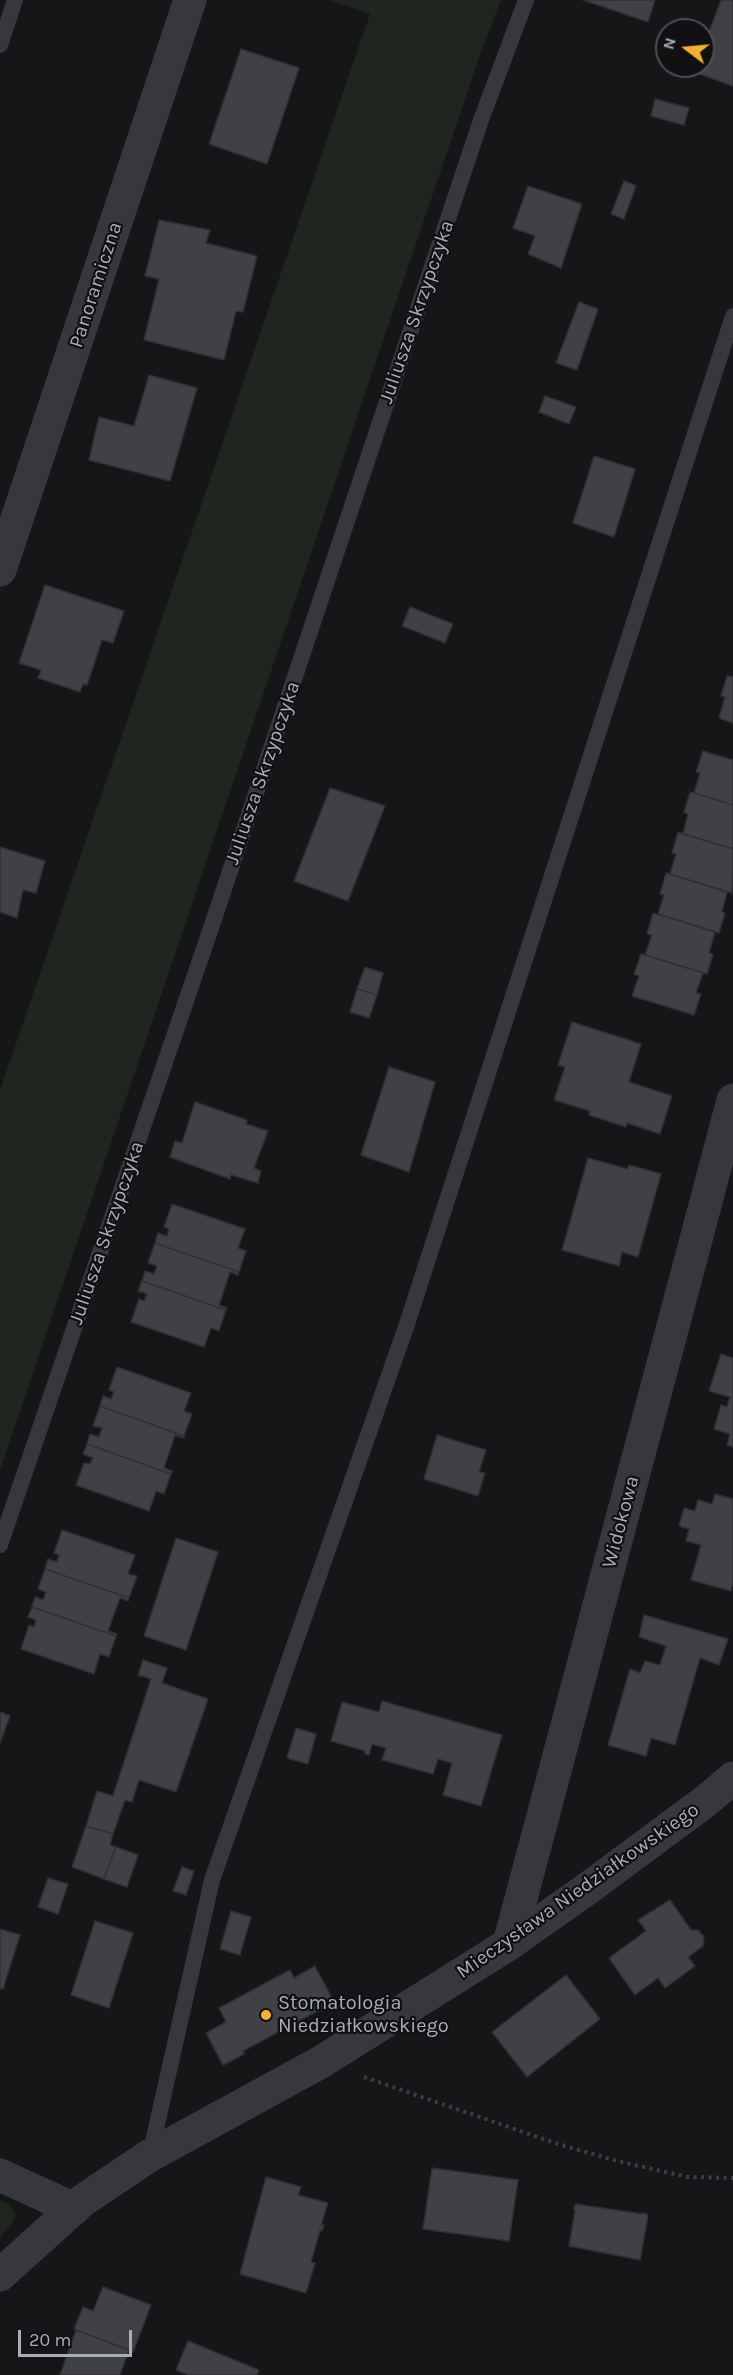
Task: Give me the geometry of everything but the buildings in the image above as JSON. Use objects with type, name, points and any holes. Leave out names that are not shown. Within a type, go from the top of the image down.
[{"type":"street","name":"Panoramiczna","points":[[0,570],[190,0]]},
{"type":"street","name":"Widokowa","points":[[508,1944],[733,1100]]},
{"type":"street","name":"Mieczysława Niedziałkowskiego","points":[[0,2275],[74,2209],[149,2156],[321,2062],[508,1944],[587,1889],[733,1778]]},
{"type":"street","points":[[0,2175],[74,2209]]},
{"type":"lane","points":[[0,45],[15,0]]},
{"type":"lane","name":"Juliusza Skrzypczyka","points":[[0,1545],[211,928],[477,132],[526,0]]},
{"type":"lane","points":[[149,2156],[212,1880],[407,1324],[733,316]]},
{"type":"path","points":[[321,2062],[555,2143],[617,2161],[688,2176],[733,2178]]},
{"type":"shaded area","points":[[330,0],[501,0],[481,52],[0,1470],[0,1090],[370,14]]},
{"type":"shaded area","points":[[0,2200],[9,2204],[16,2214],[0,2238]]},
{"type":"place","name":"Stomatologia Niedziałkowskiego","points":[[266,2015]]}]
